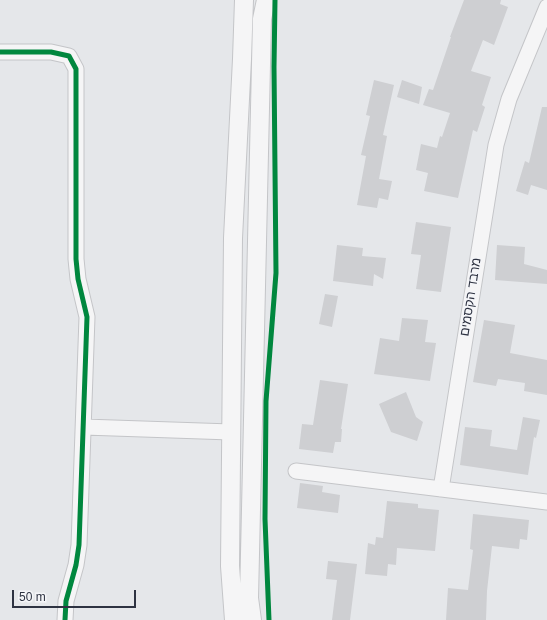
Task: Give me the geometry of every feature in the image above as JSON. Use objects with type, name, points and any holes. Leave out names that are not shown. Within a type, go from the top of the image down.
[{"type":"street","points":[[234,620],[230,566],[233,238],[244,0]]},
{"type":"street","points":[[252,620],[249,598],[262,19],[266,0]]},
{"type":"street","name":"מרבד הקסמים","points":[[441,489],[496,145],[510,99],[547,7]]},
{"type":"street","points":[[0,52],[51,52],[69,56],[76,69],[76,259],[78,279],[87,317],[79,544],[76,565],[66,601],[65,620]]},
{"type":"street","points":[[84,427],[231,432]]},
{"type":"street","points":[[296,471],[547,502]]},
{"type":"building","points":[[464,0],[501,0],[500,4],[508,7],[494,45],[483,40],[471,71],[491,77],[482,105],[485,107],[477,132],[473,130],[458,198],[424,191],[428,173],[416,170],[421,144],[437,148],[440,136],[442,137],[450,113],[423,105],[429,89],[433,90]]},
{"type":"building","points":[[374,80],[394,85],[383,135],[387,136],[379,179],[392,181],[388,200],[379,198],[377,208],[357,205],[366,156],[361,155],[370,116],[366,115]]},
{"type":"building","points":[[402,80],[422,87],[419,104],[397,97]]},
{"type":"building","points":[[542,107],[547,107],[547,190],[531,185],[528,195],[516,191],[525,161],[529,163]]},
{"type":"building","points":[[416,222],[451,227],[441,292],[416,289],[421,255],[411,254]]},
{"type":"building","points":[[337,245],[363,248],[362,256],[386,258],[383,279],[374,274],[373,286],[333,281]]},
{"type":"building","points":[[497,245],[525,247],[524,264],[547,270],[547,284],[495,280]]},
{"type":"building","points":[[325,294],[338,296],[332,327],[319,324]]},
{"type":"building","points":[[402,318],[428,320],[425,342],[436,343],[430,381],[374,374],[380,338],[399,341]]},
{"type":"building","points":[[484,320],[515,325],[510,353],[547,360],[547,395],[524,391],[525,383],[498,379],[496,386],[473,382]]},
{"type":"building","points":[[320,380],[348,384],[341,429],[341,442],[335,442],[333,453],[299,449],[302,424],[313,425]]},
{"type":"building","points":[[406,392],[416,417],[423,422],[417,441],[391,432],[379,404]]},
{"type":"building","points":[[523,417],[540,420],[536,438],[534,437],[528,475],[460,465],[465,427],[492,430],[490,446],[517,450]]},
{"type":"building","points":[[300,483],[323,486],[322,492],[340,495],[338,513],[297,508]]},
{"type":"building","points":[[387,501],[418,504],[418,508],[439,510],[435,551],[397,548],[396,565],[388,564],[387,576],[365,574],[368,543],[375,545],[376,537],[383,538]]},
{"type":"building","points":[[473,514],[529,520],[527,540],[520,539],[519,549],[492,546],[487,591],[486,620],[446,620],[448,588],[468,590],[473,550],[470,549]]},
{"type":"building","points":[[328,561],[357,564],[350,620],[332,620],[337,580],[326,579]]},
{"type":"cycle path","points":[[269,620],[265,519],[266,401],[276,273],[274,67],[275,0]]},
{"type":"cycle path","points":[[0,52],[51,52],[69,56],[76,69],[76,259],[78,279],[87,317],[79,545],[76,565],[66,601],[65,620]]}]
